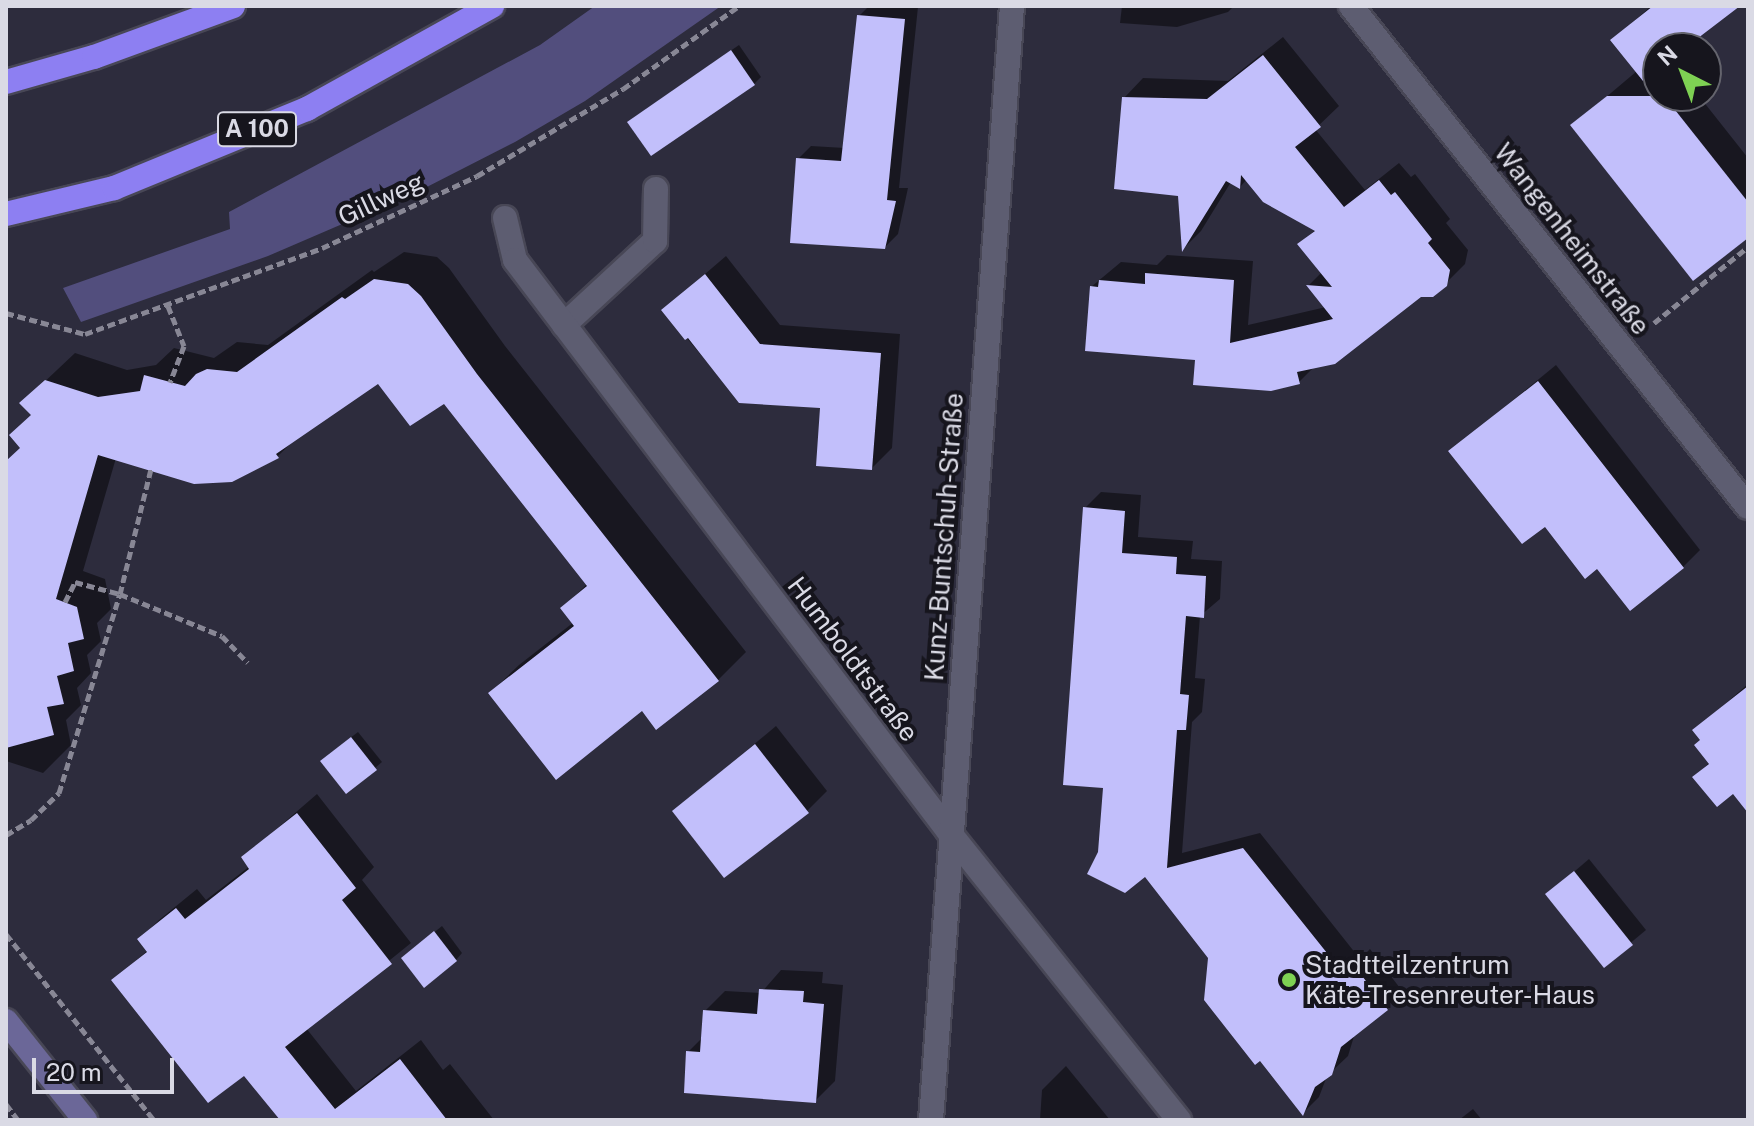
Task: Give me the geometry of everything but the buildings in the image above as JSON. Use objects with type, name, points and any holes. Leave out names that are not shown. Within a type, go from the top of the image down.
[{"type":"highway","points":[[6,82],[94,57],[233,6]]},
{"type":"highway","name":"A 100","points":[[6,214],[114,188],[307,109],[492,6]]},
{"type":"main road","points":[[6,1021],[85,1120]]},
{"type":"street","name":"Kunz-Buntschuh-Straße","points":[[931,1120],[949,832],[1012,6]]},
{"type":"street","name":"Wangenheimstraße","points":[[1351,6],[1748,507]]},
{"type":"street","points":[[564,325],[655,241],[656,189]]},
{"type":"street","name":"Humboldtstraße","points":[[505,218],[515,260],[949,832],[1179,1120]]},
{"type":"path","name":"Gillweg","points":[[6,313],[85,334],[322,248],[477,176],[623,89],[739,6]]},
{"type":"path","points":[[1654,323],[1748,247]]},
{"type":"path","points":[[168,306],[184,346],[170,382]]},
{"type":"path","points":[[6,835],[31,820],[59,793],[120,594],[151,469]]},
{"type":"path","points":[[65,602],[75,582],[120,594],[222,636],[248,663]]},
{"type":"path","points":[[6,934],[154,1120]]},
{"type":"path","points":[[6,1104],[18,1120]]},
{"type":"shaded area","points":[[595,6],[721,6],[585,101],[515,142],[419,191],[268,256],[81,322],[63,288],[230,229],[229,212],[540,45]]},
{"type":"place","name":"Stadtteilzentrum Käte-Tresenreuter-Haus","points":[[1289,980]]}]
